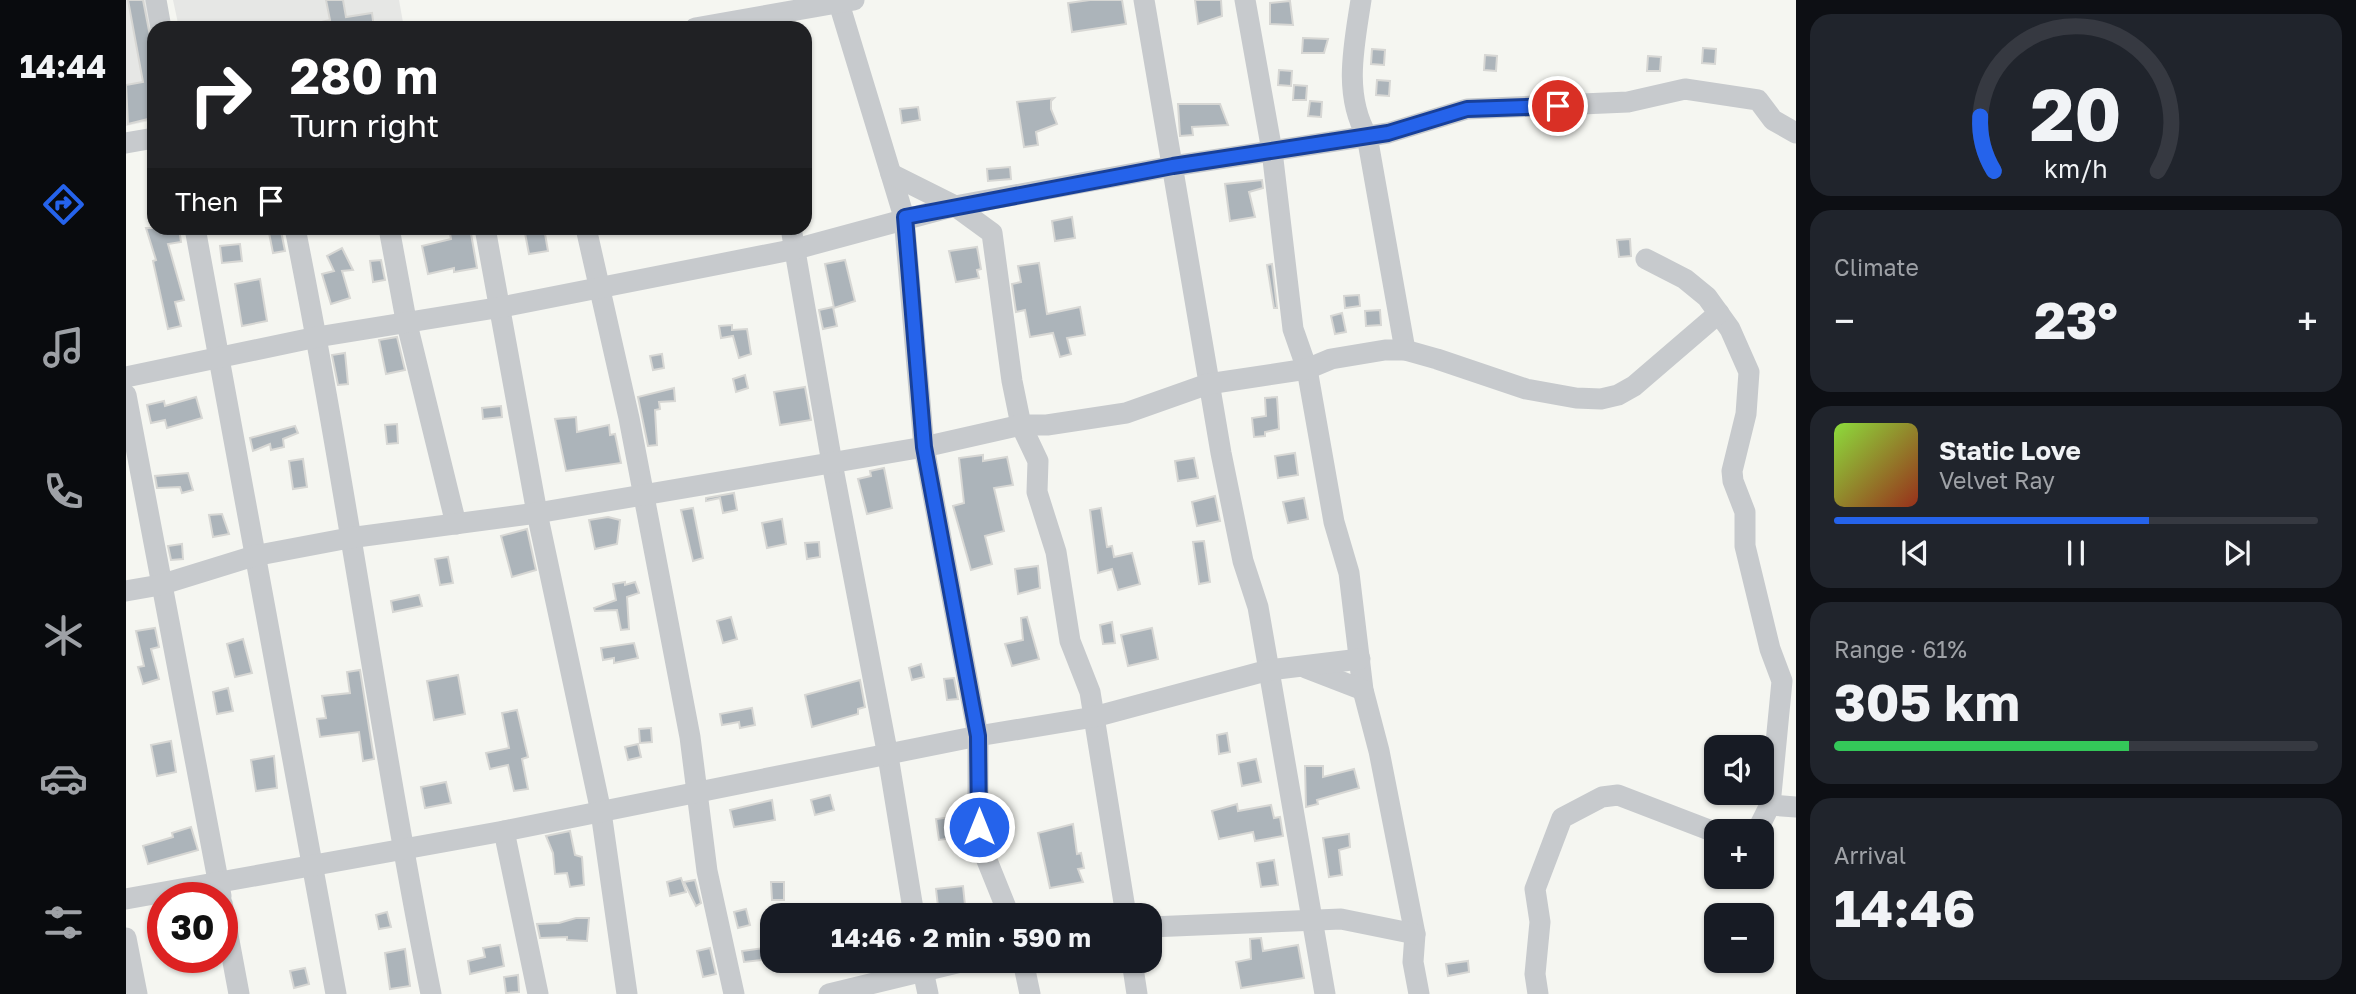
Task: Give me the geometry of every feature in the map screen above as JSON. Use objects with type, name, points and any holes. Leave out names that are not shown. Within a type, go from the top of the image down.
[{"type":"street","points":[[156,0],[160,21]]},
{"type":"street","points":[[1144,0],[1208,384],[1243,561],[1258,607],[1325,994]]},
{"type":"street","points":[[1245,0],[1272,151],[1293,329],[1307,369],[1334,522],[1349,573],[1363,690],[1380,751],[1415,934],[1413,962],[1419,994]]},
{"type":"street","points":[[1360,0],[1352,94],[1356,116],[1367,136],[1405,350]]},
{"type":"street","points":[[724,21],[844,1],[905,217],[924,447],[978,736],[978,838],[1004,903]]},
{"type":"street","points":[[126,377],[317,337],[406,320],[502,307],[796,248],[905,217],[955,206],[1173,166],[1388,133],[1467,109],[1628,102],[1685,89],[1758,100],[1773,120],[1796,133]]},
{"type":"street","points":[[126,143],[147,139]]},
{"type":"street","points":[[891,174],[955,206],[992,233],[997,286],[1021,425],[1038,461],[1037,492],[1056,552],[1070,641],[1083,668],[1094,717],[1124,903]]},
{"type":"street","points":[[196,235],[336,994]]},
{"type":"street","points":[[296,235],[317,337],[402,849],[431,994]]},
{"type":"street","points":[[389,235],[406,320],[456,524]]},
{"type":"street","points":[[487,235],[502,307],[537,513],[601,812],[627,994]]},
{"type":"street","points":[[587,235],[626,408],[690,737],[707,871],[734,994]]},
{"type":"street","points":[[793,235],[831,463],[888,756],[912,903]]},
{"type":"street","points":[[1646,260],[1685,279],[1707,297],[1719,313],[1749,372],[1746,414],[1732,471],[1745,512],[1745,546],[1770,649],[1782,681],[1774,764]]},
{"type":"street","points":[[126,591],[160,585],[254,556],[349,538],[537,513],[924,447],[1021,425],[1047,425],[1126,413],[1208,384],[1307,369],[1331,359],[1385,350],[1405,350],[1526,389],[1576,398],[1601,399],[1618,395],[1634,386],[1719,313]]},
{"type":"street","points":[[126,395],[218,882]]},
{"type":"street","points":[[238,890],[313,866],[505,831],[978,736],[1094,717],[1269,670],[1305,668],[1360,659]]},
{"type":"street","points":[[1305,668],[1363,690]]},
{"type":"street","points":[[1538,994],[1535,974],[1540,922],[1535,889],[1563,818],[1602,797],[1618,795],[1704,828]]},
{"type":"street","points":[[1763,819],[1770,805],[1796,807]]},
{"type":"street","points":[[505,831],[538,994]]},
{"type":"street","points":[[126,899],[147,898]]},
{"type":"street","points":[[1162,927],[1341,919],[1415,934]]},
{"type":"street","points":[[126,938],[137,994]]},
{"type":"street","points":[[235,973],[239,994]]},
{"type":"street","points":[[829,994],[899,973]]},
{"type":"street","points":[[924,973],[928,994]]},
{"type":"street","points":[[1026,973],[1030,994]]},
{"type":"street","points":[[1134,973],[1137,994]]},
{"type":"shaded area","points":[[126,0],[148,0],[152,21],[147,21],[147,122],[126,126]]},
{"type":"shaded area","points":[[173,0],[399,0],[403,21],[178,21]]},
{"type":"building","points":[[128,0],[143,0],[147,21],[147,119],[128,124],[126,85],[143,82]]},
{"type":"building","points":[[326,0],[343,0],[346,17],[372,13],[373,21],[326,21],[330,20]]},
{"type":"building","points":[[1122,0],[1126,24],[1072,32],[1068,3]]},
{"type":"building","points":[[1195,0],[1221,0],[1222,16],[1198,24]]},
{"type":"building","points":[[1290,1],[1293,25],[1270,24],[1270,3]]},
{"type":"building","points":[[1303,38],[1328,39],[1324,53],[1302,53]]},
{"type":"building","points":[[1703,48],[1716,49],[1715,64],[1702,63]]},
{"type":"building","points":[[1372,49],[1385,50],[1384,65],[1371,64]]},
{"type":"building","points":[[1485,55],[1497,56],[1496,71],[1484,70]]},
{"type":"building","points":[[1648,56],[1661,57],[1660,71],[1647,71]]},
{"type":"building","points":[[1279,70],[1292,71],[1291,86],[1278,85]]},
{"type":"building","points":[[1377,80],[1390,81],[1389,96],[1376,95]]},
{"type":"building","points":[[1294,85],[1307,86],[1306,100],[1293,100]]},
{"type":"building","points":[[1054,98],[1051,101],[1051,109],[1057,124],[1036,132],[1038,145],[1024,147],[1017,102]]},
{"type":"building","points":[[1310,101],[1322,102],[1321,117],[1308,116]]},
{"type":"building","points":[[1178,104],[1220,104],[1228,125],[1192,127],[1193,135],[1180,136]]},
{"type":"building","points":[[918,107],[920,120],[902,123],[900,109]]},
{"type":"building","points":[[1010,167],[1011,179],[988,181],[987,169]]},
{"type":"building","points":[[1262,180],[1263,188],[1249,192],[1255,217],[1230,221],[1225,184]]},
{"type":"building","points":[[1072,217],[1075,238],[1055,241],[1052,221]]},
{"type":"building","points":[[148,235],[180,235],[181,242],[168,244],[184,300],[175,302],[181,326],[168,329],[153,261],[156,260]]},
{"type":"building","points":[[269,235],[282,235],[285,251],[273,253]]},
{"type":"building","points":[[450,235],[471,235],[477,268],[454,272],[454,268],[428,274],[422,246],[451,239]]},
{"type":"building","points":[[525,235],[545,235],[548,251],[529,254]]},
{"type":"building","points":[[1630,239],[1631,256],[1619,257],[1617,240]]},
{"type":"building","points":[[240,244],[242,261],[222,263],[220,246]]},
{"type":"building","points":[[977,247],[981,269],[977,270],[979,278],[956,282],[949,251]]},
{"type":"building","points":[[342,248],[353,270],[342,271],[350,298],[331,304],[322,274],[334,271],[327,256]]},
{"type":"building","points":[[381,260],[385,280],[373,282],[370,261]]},
{"type":"building","points":[[845,260],[855,301],[834,308],[825,264]]},
{"type":"building","points":[[1039,263],[1047,314],[1080,307],[1085,335],[1067,338],[1071,354],[1060,357],[1053,333],[1030,337],[1025,310],[1016,312],[1012,284],[1021,282],[1018,266]]},
{"type":"building","points":[[1272,264],[1277,308],[1274,308],[1267,265]]},
{"type":"building","points":[[260,279],[267,321],[242,326],[235,284]]},
{"type":"building","points":[[1359,295],[1360,306],[1345,308],[1344,296]]},
{"type":"building","points":[[833,307],[837,326],[823,329],[819,310]]},
{"type":"building","points":[[1380,310],[1381,325],[1366,326],[1365,311]]},
{"type":"building","points":[[1342,313],[1346,332],[1335,334],[1331,316]]},
{"type":"building","points":[[732,325],[732,330],[747,329],[751,354],[739,358],[733,336],[721,338],[719,326]]},
{"type":"building","points":[[397,337],[405,370],[386,374],[379,340]]},
{"type":"building","points":[[345,353],[348,384],[338,385],[332,355]]},
{"type":"building","points":[[662,354],[664,368],[653,370],[650,356]]},
{"type":"building","points":[[745,375],[748,388],[736,392],[733,379]]},
{"type":"building","points":[[805,387],[811,420],[780,425],[774,392]]},
{"type":"building","points":[[674,388],[675,401],[659,402],[660,409],[655,410],[657,445],[648,446],[638,397]]},
{"type":"building","points":[[196,397],[202,418],[167,428],[165,420],[151,423],[147,405],[164,401],[165,406]]},
{"type":"building","points":[[1277,397],[1279,429],[1265,432],[1265,436],[1254,437],[1252,418],[1266,416],[1265,398]]},
{"type":"building","points":[[501,406],[502,417],[483,419],[482,408]]},
{"type":"building","points":[[576,417],[577,432],[609,425],[610,435],[615,434],[621,463],[566,471],[555,419]]},
{"type":"building","points":[[397,424],[398,443],[387,444],[385,425]]},
{"type":"building","points":[[295,426],[298,433],[283,439],[284,447],[271,450],[270,444],[253,451],[250,438]]},
{"type":"building","points":[[1295,453],[1298,475],[1278,478],[1275,456]]},
{"type":"building","points":[[983,455],[983,461],[1007,457],[1013,485],[994,488],[1004,531],[985,536],[992,564],[971,570],[953,506],[964,503],[959,458]]},
{"type":"building","points":[[1194,458],[1198,478],[1178,481],[1175,461]]},
{"type":"building","points":[[303,459],[307,487],[293,489],[289,461]]},
{"type":"building","points":[[884,468],[892,508],[867,514],[858,479],[871,476],[870,471]]},
{"type":"building","points":[[188,473],[193,490],[182,493],[180,487],[157,488],[155,476]]},
{"type":"building","points":[[734,493],[737,510],[723,513],[720,498],[706,501],[706,498]]},
{"type":"building","points":[[1215,496],[1220,521],[1197,526],[1192,502]]},
{"type":"building","points":[[1304,498],[1308,519],[1288,523],[1283,502]]},
{"type":"building","points":[[693,508],[703,558],[693,561],[681,510]]},
{"type":"building","points":[[1101,508],[1107,547],[1112,546],[1114,557],[1132,553],[1140,584],[1118,590],[1112,569],[1098,573],[1090,510]]},
{"type":"building","points":[[222,514],[229,534],[213,537],[209,515]]},
{"type":"building","points":[[608,517],[620,520],[617,544],[595,549],[589,520]]},
{"type":"building","points":[[782,519],[786,544],[767,548],[762,523]]},
{"type":"building","points":[[527,529],[536,570],[512,577],[501,536]]},
{"type":"building","points":[[1204,541],[1210,582],[1199,584],[1193,542]]},
{"type":"building","points":[[819,542],[820,557],[807,559],[805,543]]},
{"type":"building","points":[[182,544],[183,559],[171,560],[168,546]]},
{"type":"building","points":[[448,557],[453,583],[440,585],[435,559]]},
{"type":"building","points":[[1038,566],[1040,588],[1018,594],[1015,569]]},
{"type":"building","points":[[625,582],[625,585],[635,582],[639,593],[627,597],[629,629],[621,630],[617,610],[595,611],[594,608],[616,600],[613,584]]},
{"type":"building","points":[[419,595],[422,606],[393,612],[391,601]]},
{"type":"building","points":[[731,617],[737,639],[723,643],[717,621]]},
{"type":"building","points":[[1027,617],[1039,659],[1012,666],[1005,644],[1023,640],[1021,618]]},
{"type":"building","points":[[1112,622],[1115,643],[1103,644],[1100,625]]},
{"type":"building","points":[[155,628],[159,647],[151,649],[159,679],[143,684],[138,667],[144,666],[136,631]]},
{"type":"building","points":[[1152,628],[1158,659],[1128,666],[1121,635]]},
{"type":"building","points":[[243,639],[252,673],[235,677],[227,644]]},
{"type":"building","points":[[634,643],[638,658],[614,663],[614,658],[603,660],[601,648]]},
{"type":"building","points":[[921,664],[924,677],[912,680],[909,668]]},
{"type":"building","points":[[360,670],[374,759],[363,761],[359,732],[320,737],[317,719],[326,718],[322,696],[350,693],[347,672]]},
{"type":"building","points":[[458,675],[465,714],[434,720],[427,681]]},
{"type":"building","points":[[954,678],[958,699],[947,700],[944,679]]},
{"type":"building","points":[[860,680],[865,707],[858,709],[858,714],[812,727],[805,695]]},
{"type":"building","points":[[228,688],[233,711],[217,714],[213,692]]},
{"type":"building","points":[[752,708],[755,725],[740,728],[739,722],[722,725],[720,714]]},
{"type":"building","points":[[517,710],[528,757],[522,759],[528,789],[514,791],[508,765],[490,769],[486,753],[509,748],[502,713]]},
{"type":"building","points":[[651,728],[652,742],[640,743],[639,729]]},
{"type":"building","points":[[1227,733],[1230,752],[1219,754],[1217,735]]},
{"type":"building","points":[[171,741],[176,772],[157,776],[151,745]]},
{"type":"building","points":[[638,744],[641,757],[628,760],[625,747]]},
{"type":"building","points":[[274,756],[277,788],[256,791],[251,760]]},
{"type":"building","points":[[1256,759],[1261,782],[1242,786],[1238,763]]},
{"type":"building","points":[[1305,766],[1323,766],[1323,777],[1354,769],[1359,788],[1317,800],[1318,804],[1306,807]]},
{"type":"building","points":[[446,782],[451,803],[425,808],[421,787]]},
{"type":"building","points":[[830,795],[834,810],[815,815],[811,800]]},
{"type":"building","points":[[772,800],[775,820],[734,827],[730,810]]},
{"type":"building","points":[[1237,804],[1238,811],[1271,805],[1274,818],[1280,817],[1283,836],[1255,841],[1253,832],[1219,839],[1212,811]]},
{"type":"building","points":[[951,817],[954,838],[939,840],[936,819]]},
{"type":"building","points":[[1073,824],[1077,854],[1081,853],[1084,868],[1078,869],[1083,882],[1050,888],[1038,833]]},
{"type":"building","points":[[191,827],[198,850],[148,864],[143,846],[173,837],[172,833]]},
{"type":"building","points":[[570,831],[575,855],[582,857],[584,885],[570,887],[567,873],[555,874],[553,853],[546,836]]},
{"type":"building","points":[[1349,834],[1350,847],[1339,850],[1342,875],[1329,877],[1323,838]]},
{"type":"building","points":[[1274,860],[1278,885],[1261,887],[1257,863]]},
{"type":"building","points":[[681,878],[686,892],[670,896],[667,882]]},
{"type":"building","points":[[695,880],[701,903],[696,906],[684,882]]},
{"type":"building","points":[[771,882],[784,882],[784,900],[772,900]]},
{"type":"building","points":[[963,886],[965,903],[938,903],[936,889]]},
{"type":"building","points":[[746,909],[750,925],[738,928],[734,912]]},
{"type":"building","points":[[387,912],[391,927],[379,929],[376,915]]},
{"type":"building","points":[[576,918],[589,918],[587,941],[567,940],[567,937],[540,938],[537,924],[559,923]]},
{"type":"building","points":[[1261,938],[1263,951],[1298,945],[1304,978],[1241,988],[1236,962],[1251,959],[1250,939]]},
{"type":"building","points":[[500,945],[504,966],[470,974],[468,961],[485,957],[483,948]]},
{"type":"building","points":[[710,948],[716,974],[703,977],[697,951]]},
{"type":"building","points":[[405,949],[410,986],[390,989],[385,953]]},
{"type":"building","points":[[760,949],[760,960],[744,962],[742,951]]},
{"type":"building","points":[[1468,961],[1469,972],[1448,976],[1446,964]]},
{"type":"building","points":[[305,968],[309,984],[294,988],[290,971]]},
{"type":"building","points":[[518,975],[519,992],[506,993],[504,977]]},
{"type":"route","points":[[979,827],[978,736],[924,447],[905,217],[1173,166],[1388,133],[1467,109],[1558,106]]}]
